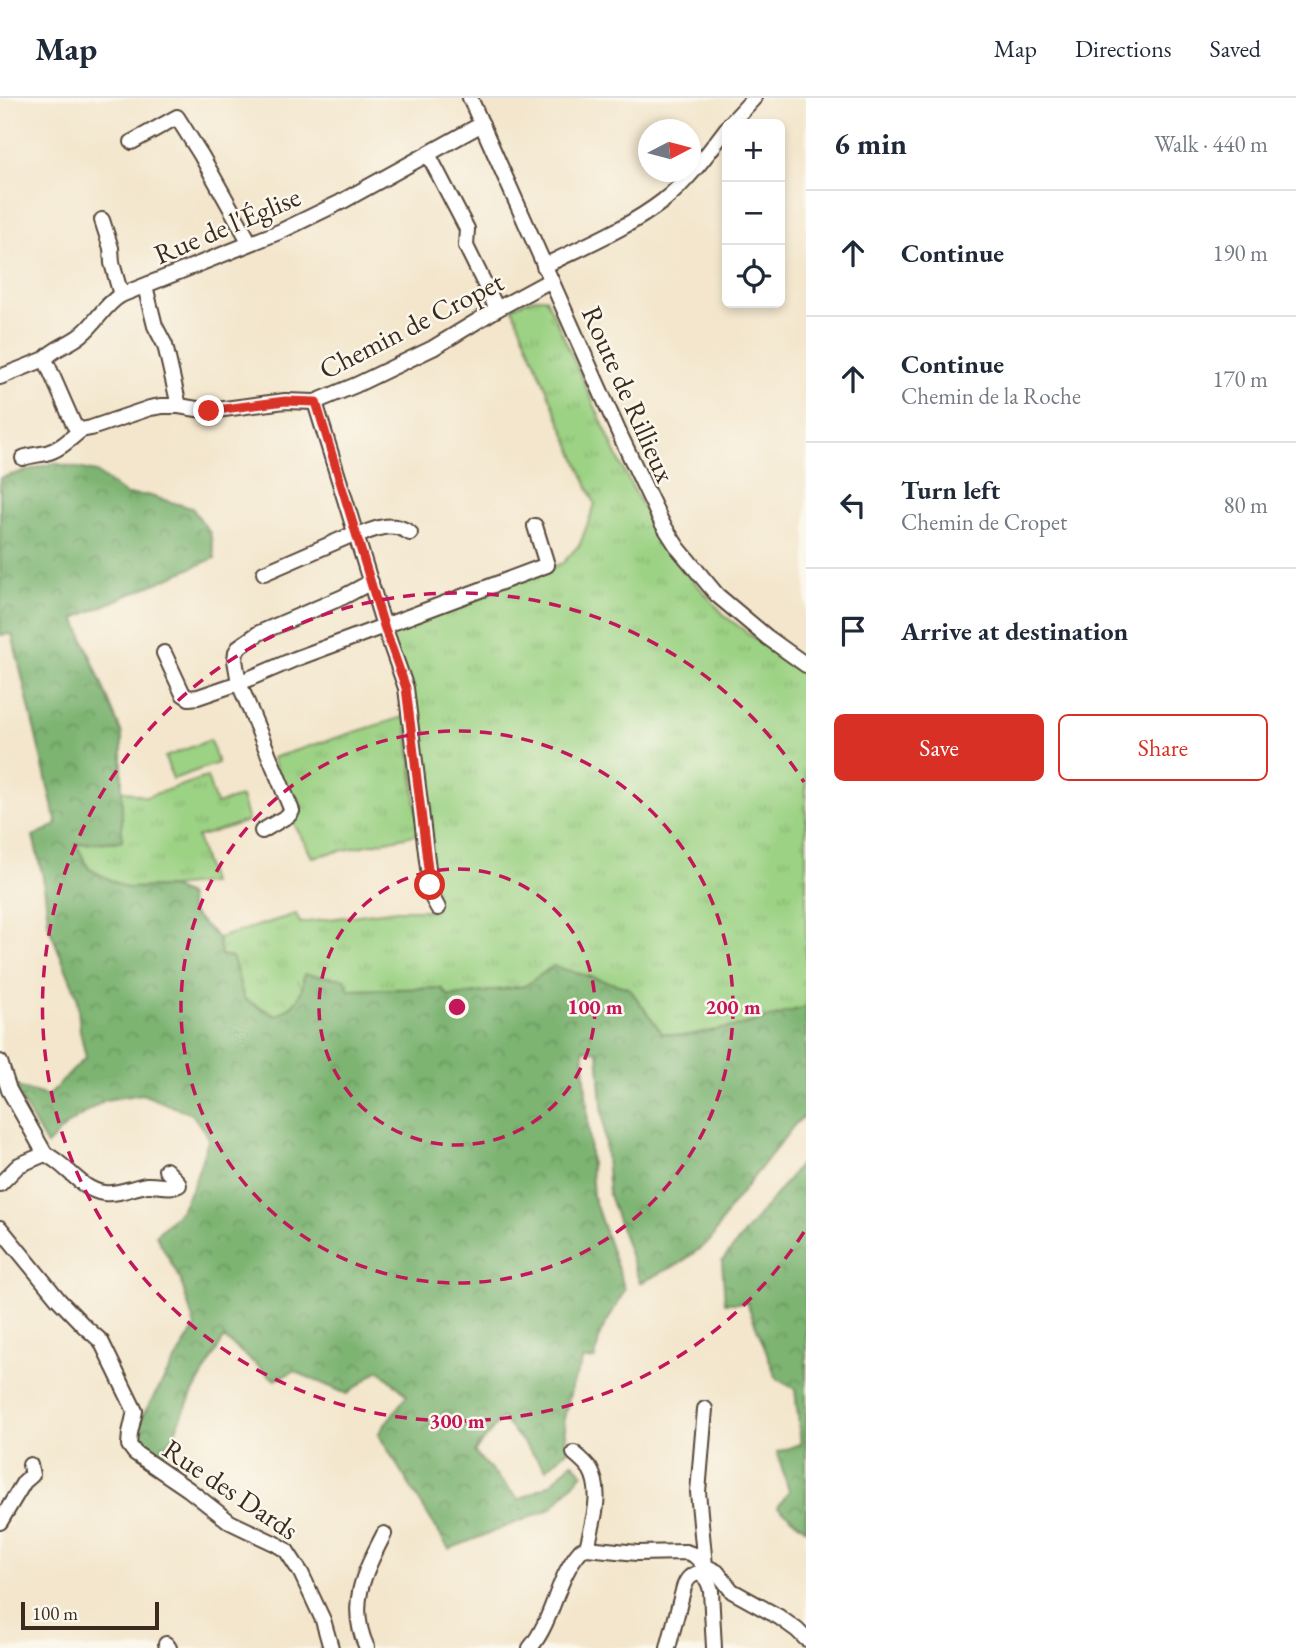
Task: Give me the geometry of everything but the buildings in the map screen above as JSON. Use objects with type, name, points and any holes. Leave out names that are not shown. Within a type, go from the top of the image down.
[{"type":"street","name":"Route de Rillieux","points":[[470,98],[657,513],[678,548],[717,595],[767,637],[806,665]]},
{"type":"street","points":[[735,119],[754,98]]},
{"type":"street","points":[[132,142],[177,117],[250,243]]},
{"type":"street","name":"Rue de l'Église","points":[[0,377],[45,359],[82,335],[110,302],[121,295],[279,232],[341,202],[482,124]]},
{"type":"street","points":[[544,265],[653,208],[683,181],[722,134]]},
{"type":"street","points":[[428,154],[467,229],[466,247],[497,309]]},
{"type":"street","points":[[102,220],[121,295]]},
{"type":"street","name":"Chemin de Cropet","points":[[81,429],[150,408],[179,406],[209,411],[285,401],[316,402],[433,348],[551,280]]},
{"type":"street","points":[[145,286],[155,326],[165,345],[179,406]]},
{"type":"street","points":[[23,458],[49,453],[61,447],[81,429],[74,425],[45,359]]},
{"type":"street","points":[[316,402],[384,626],[406,688],[430,885],[438,908]]},
{"type":"street","points":[[264,573],[356,534],[387,525],[404,528],[411,533]]},
{"type":"street","points":[[163,653],[183,694],[189,698],[198,697],[547,565],[535,526]]},
{"type":"street","points":[[262,831],[292,811],[239,683],[236,652],[259,633],[371,582]]},
{"type":"street","points":[[0,1062],[9,1090],[45,1154],[89,1187],[102,1193],[150,1185],[179,1185],[166,1170]]},
{"type":"street","points":[[0,1184],[19,1165],[45,1154]]},
{"type":"street","name":"Rue des Dards","points":[[0,1228],[58,1299],[101,1341],[135,1411],[129,1445],[135,1453],[230,1522],[286,1550],[301,1573],[323,1620],[331,1648]]},
{"type":"street","points":[[705,1409],[698,1492],[705,1571]]},
{"type":"street","points":[[575,1453],[592,1472],[596,1493],[587,1548]]},
{"type":"street","points":[[0,1522],[24,1482],[32,1475],[30,1465]]},
{"type":"street","points":[[367,1648],[357,1615],[357,1600],[361,1583],[384,1534]]},
{"type":"street","points":[[530,1648],[544,1627],[568,1568],[581,1550],[587,1548],[637,1553],[686,1552],[694,1555],[705,1571],[711,1591],[714,1648]]},
{"type":"street","points":[[668,1648],[687,1579],[705,1571],[716,1572],[732,1591],[779,1617],[806,1639]]},
{"type":"green space","points":[[534,298],[546,298],[623,469],[664,548],[726,617],[806,676],[806,1007],[739,1026],[683,1036],[662,1033],[629,988],[553,966],[525,986],[449,997],[441,988],[349,990],[304,975],[302,990],[297,1000],[276,1016],[244,999],[233,959],[221,955],[218,938],[296,914],[300,923],[396,910],[435,910],[437,901],[389,629],[563,563],[580,544],[595,504],[512,307]]},
{"type":"green space","points":[[54,463],[96,472],[126,495],[147,495],[192,508],[210,533],[215,558],[75,618],[122,734],[122,841],[76,844],[89,869],[126,888],[171,887],[188,895],[191,912],[218,938],[221,955],[233,958],[244,999],[276,1016],[297,1000],[302,990],[304,974],[345,979],[349,990],[441,988],[449,997],[525,986],[553,966],[629,988],[662,1033],[683,1036],[739,1026],[806,1007],[806,1115],[796,1123],[731,1206],[710,1241],[679,1264],[640,1283],[609,1195],[598,1052],[583,1049],[593,1197],[625,1290],[600,1334],[595,1359],[583,1360],[573,1382],[564,1418],[568,1450],[546,1469],[502,1418],[474,1452],[519,1500],[552,1483],[572,1462],[583,1473],[551,1509],[449,1549],[378,1434],[407,1395],[379,1370],[347,1394],[294,1371],[275,1380],[224,1338],[191,1396],[161,1462],[133,1448],[143,1415],[195,1327],[181,1281],[156,1235],[181,1210],[194,1183],[209,1138],[192,1114],[142,1094],[105,1100],[68,1124],[47,1145],[13,1086],[48,1096],[86,1057],[80,1031],[77,996],[49,927],[43,877],[33,836],[57,825],[12,634],[0,635],[0,478]]},
{"type":"green space","points":[[406,716],[419,834],[312,857],[291,818],[301,810],[298,798],[287,795],[272,758]]},
{"type":"green space","points":[[210,740],[218,763],[173,779],[165,757]]},
{"type":"green space","points":[[207,777],[216,804],[241,797],[248,821],[197,837],[211,883],[126,888],[89,869],[75,844],[122,841],[122,790],[146,797]]},
{"type":"green space","points":[[806,1157],[806,1529],[778,1507],[789,1491],[777,1452],[801,1444],[795,1389],[777,1379],[747,1303],[725,1303],[722,1261]]},
{"type":"route","points":[[209,411],[285,401],[316,402],[384,626],[406,688],[430,885]]}]
